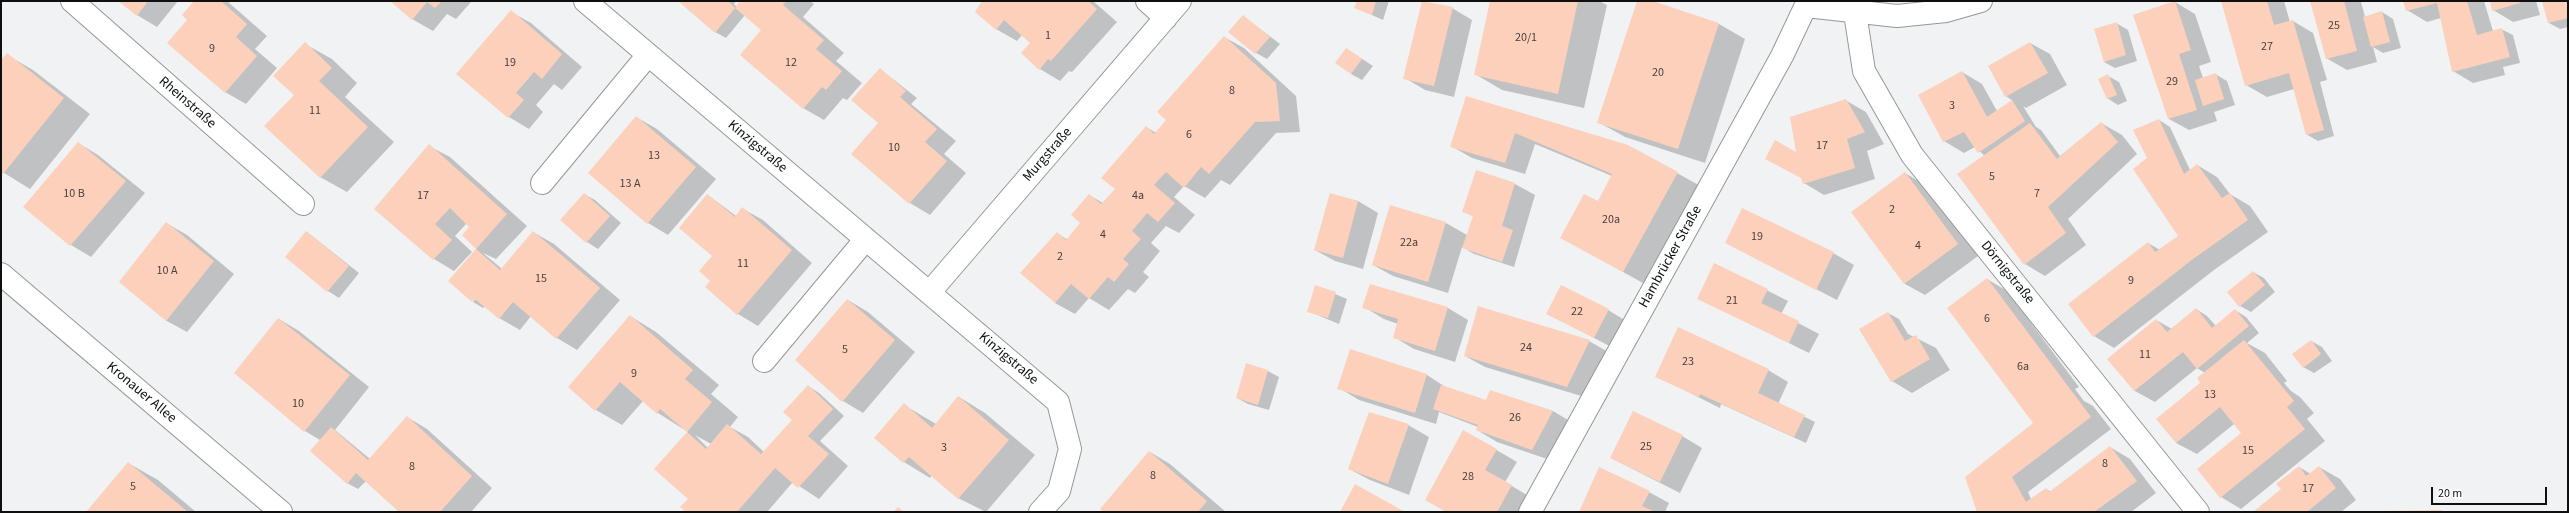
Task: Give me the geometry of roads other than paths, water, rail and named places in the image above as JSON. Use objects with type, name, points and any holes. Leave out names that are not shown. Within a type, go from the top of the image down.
[{"type":"street","name":"Rheinstraße","points":[[72,1],[303,204]]},
{"type":"street","name":"Kinzigstraße","points":[[585,1],[865,240],[1058,402],[1070,449],[1059,491],[1040,512]]},
{"type":"street","points":[[1147,1],[1166,18]]},
{"type":"street","name":"Murgstraße","points":[[929,293],[1180,1]]},
{"type":"street","points":[[1807,3],[1855,13],[1897,16],[1946,11],[1981,1]]},
{"type":"street","name":"Hambrücker Straße","points":[[1530,512],[1778,63],[1807,3]]},
{"type":"street","name":"Dörnigstraße","points":[[1855,13],[1864,71],[1912,154],[2198,512]]},
{"type":"street","points":[[542,183],[648,55]]},
{"type":"street","points":[[764,360],[865,240]]},
{"type":"street","name":"Kronauer Allee","points":[[1,274],[281,512]]}]
